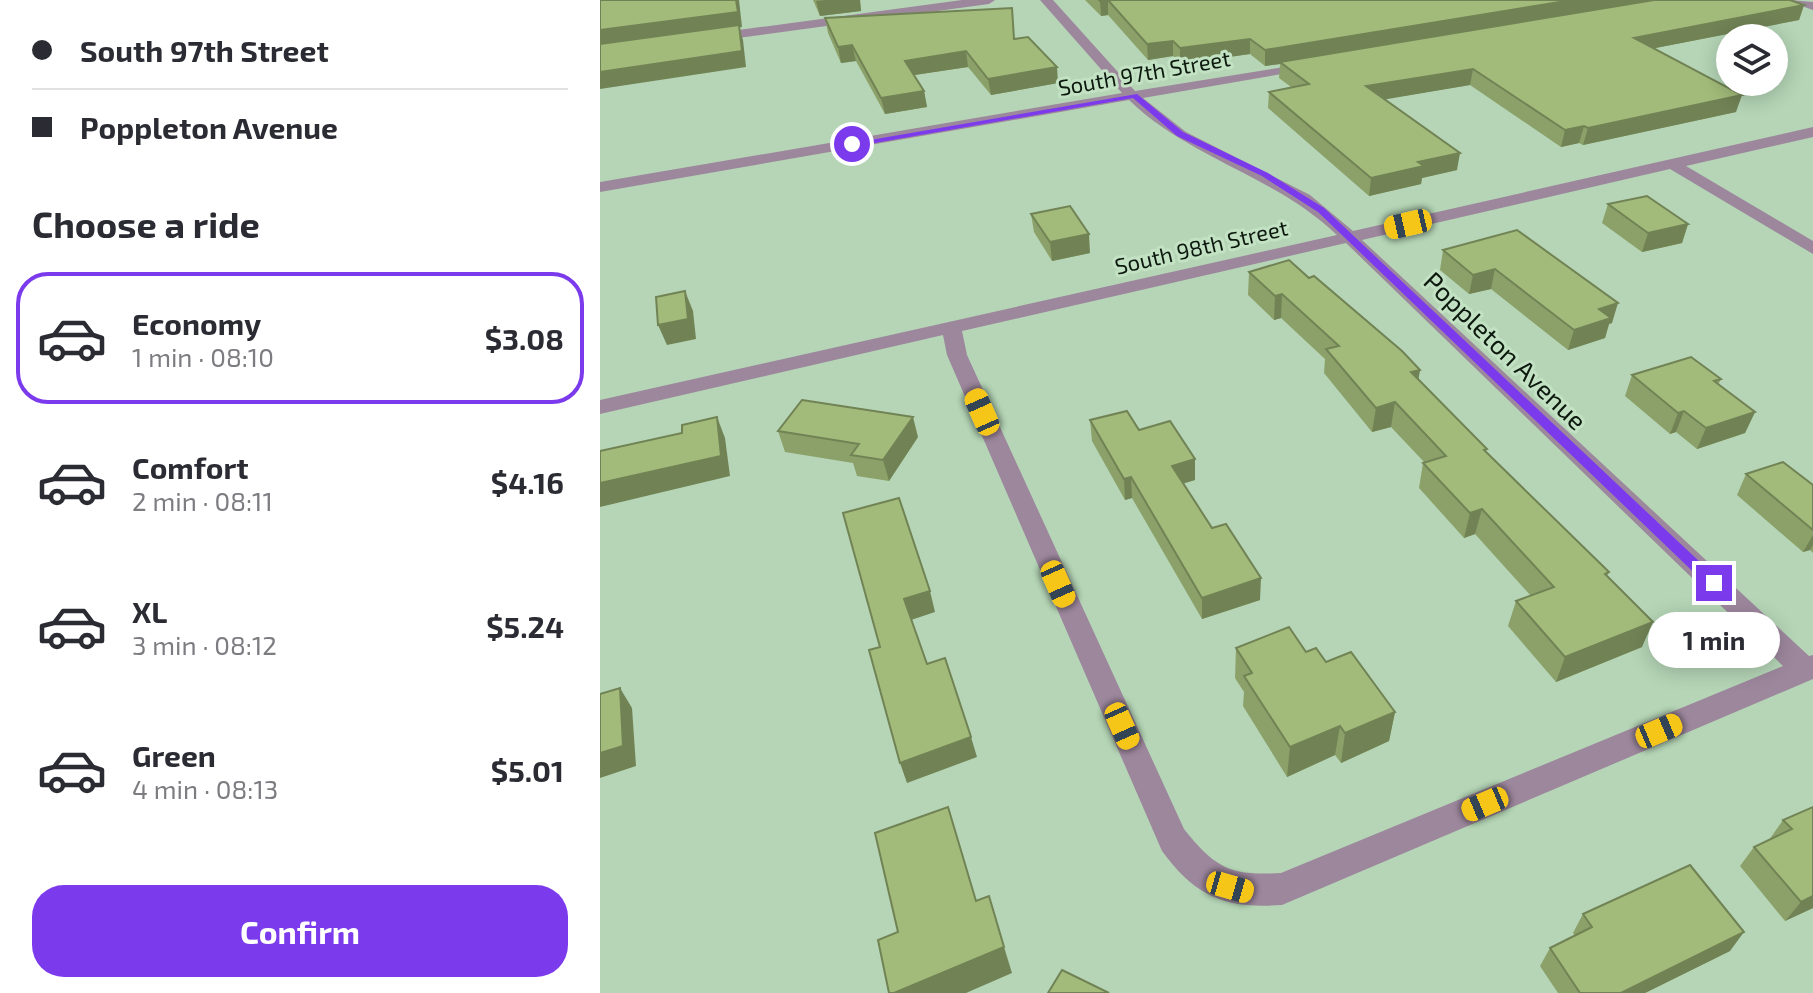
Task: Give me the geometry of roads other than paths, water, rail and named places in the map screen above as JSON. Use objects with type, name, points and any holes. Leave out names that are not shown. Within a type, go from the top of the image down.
[{"type":"street","points":[[693,40],[989,0]]},
{"type":"street","name":"Poppleton Avenue","points":[[1046,0],[1134,96],[1180,134],[1297,193],[1350,237],[1809,668]]},
{"type":"street","points":[[1797,0],[1813,6]]},
{"type":"street","name":"South 97th Street","points":[[600,187],[1321,64]]},
{"type":"street","name":"South 98th Street","points":[[600,407],[1813,132]]},
{"type":"street","points":[[1672,164],[1813,249]]},
{"type":"street","points":[[951,327],[957,355],[1173,840],[1192,867],[1213,882],[1247,892],[1282,889],[1809,668]]}]
